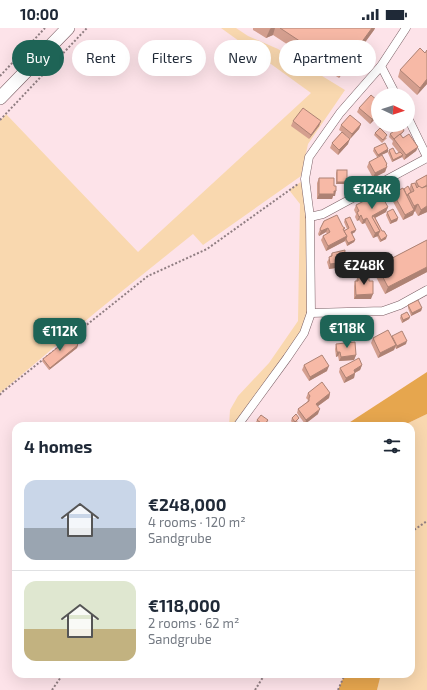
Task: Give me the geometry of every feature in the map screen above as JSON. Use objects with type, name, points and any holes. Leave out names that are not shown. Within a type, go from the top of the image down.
[{"type":"main road","points":[[0,98],[68,28]]},
{"type":"street","points":[[240,422],[292,352],[304,333],[311,313],[310,217],[305,179],[309,157],[340,114],[381,66],[406,28]]},
{"type":"street","points":[[381,66],[392,88]]},
{"type":"street","points":[[310,217],[323,214],[427,157],[415,132]]},
{"type":"street","points":[[311,313],[383,311],[400,305],[427,290]]},
{"type":"path","points":[[0,76],[46,28]]},
{"type":"path","points":[[0,120],[87,28]]},
{"type":"path","points":[[0,395],[0,393],[73,334],[148,276],[207,249],[305,179]]},
{"type":"path","points":[[415,529],[427,521]]},
{"type":"path","points":[[52,690],[61,678]]},
{"type":"path","points":[[255,690],[262,678]]},
{"type":"path","points":[[338,690],[343,678]]},
{"type":"shaded area","points":[[221,28],[236,28],[257,40],[238,40]]},
{"type":"shaded area","points":[[271,46],[279,50],[279,70],[271,64]]},
{"type":"shaded area","points":[[287,76],[322,76],[345,90],[308,144],[301,176],[203,245],[193,234],[96,312],[0,393],[0,121],[6,114],[138,252],[311,93]]},
{"type":"shaded area","points":[[305,179],[311,313],[304,333],[241,422],[229,422],[230,410],[238,396],[269,363],[298,321],[300,204],[289,190]]},
{"type":"shaded area","points":[[427,372],[427,414],[410,422],[350,422]]},
{"type":"shaded area","points":[[427,414],[427,690],[377,690],[380,678],[415,678],[415,422],[410,422]]},
{"type":"shaded area","points":[[343,678],[380,678],[377,690],[338,690]]},
{"type":"building","points":[[280,28],[372,28],[363,40],[298,40]]},
{"type":"building","points":[[420,48],[425,53],[427,50],[427,79],[420,88],[400,70]]},
{"type":"building","points":[[371,95],[371,118],[359,108]]},
{"type":"building","points":[[303,108],[321,121],[311,135],[293,121]]},
{"type":"building","points":[[350,115],[361,124],[352,134],[341,125]]},
{"type":"building","points":[[342,132],[350,139],[339,150],[332,143]]},
{"type":"building","points":[[384,132],[387,135],[383,140],[375,133]]},
{"type":"building","points":[[393,132],[403,132],[394,139],[390,134]]},
{"type":"building","points":[[400,134],[403,138],[409,134],[418,147],[406,155],[394,139]]},
{"type":"building","points":[[385,143],[388,149],[378,155],[374,148]]},
{"type":"building","points":[[393,148],[396,154],[400,152],[403,155],[393,160],[389,150]]},
{"type":"building","points":[[382,155],[387,167],[375,173],[369,162]]},
{"type":"building","points":[[337,170],[347,170],[347,182],[337,182]]},
{"type":"building","points":[[427,175],[427,185],[422,188],[419,187],[416,181]]},
{"type":"building","points":[[319,178],[334,178],[334,186],[336,186],[336,191],[334,191],[334,194],[319,194]]},
{"type":"building","points":[[415,183],[417,188],[419,186],[422,188],[427,186],[427,206],[421,210],[418,204],[414,206],[408,194],[414,191],[411,184]]},
{"type":"building","points":[[408,186],[411,192],[407,196],[404,189]]},
{"type":"building","points":[[403,188],[414,210],[405,215],[393,193]]},
{"type":"building","points":[[380,193],[388,207],[372,216],[380,231],[375,233],[367,218],[363,220],[361,215],[359,217],[357,212],[359,211],[356,205]]},
{"type":"building","points":[[393,209],[398,218],[391,221],[387,212]]},
{"type":"building","points":[[337,215],[345,228],[343,229],[347,236],[328,246],[323,236],[330,232],[328,228],[321,231],[320,229],[324,221]]},
{"type":"building","points":[[374,216],[382,231],[384,231],[387,236],[381,240],[378,234],[380,231],[372,217]]},
{"type":"building","points":[[350,217],[356,230],[351,232],[355,240],[348,243],[346,239],[347,236],[344,231],[349,228],[345,219]]},
{"type":"building","points":[[427,240],[427,267],[388,287],[377,266]]},
{"type":"building","points":[[345,250],[344,262],[330,264],[329,257],[332,256],[332,253]]},
{"type":"building","points":[[353,256],[360,256],[360,260],[353,260]]},
{"type":"building","points":[[358,275],[369,275],[369,281],[373,281],[373,294],[356,295],[355,281],[358,281]]},
{"type":"building","points":[[418,300],[422,308],[412,313],[408,305]]},
{"type":"building","points":[[407,312],[410,317],[403,320],[401,315]]},
{"type":"building","points":[[388,330],[396,345],[380,353],[373,338]]},
{"type":"building","points":[[402,331],[407,341],[397,346],[392,336]]},
{"type":"building","points":[[71,337],[78,345],[50,368],[43,359]]},
{"type":"building","points":[[355,342],[356,355],[341,357],[340,352],[337,352],[336,344]]},
{"type":"building","points":[[322,355],[329,366],[310,377],[304,365]]},
{"type":"building","points":[[359,358],[362,365],[354,370],[355,373],[346,378],[340,368]]},
{"type":"building","points":[[322,382],[330,393],[316,404],[320,409],[306,420],[298,409],[309,401],[310,396],[308,393]]},
{"type":"building","points":[[296,414],[299,418],[295,422],[292,418]]},
{"type":"building","points":[[261,415],[268,420],[266,422],[260,422],[257,420]]}]
